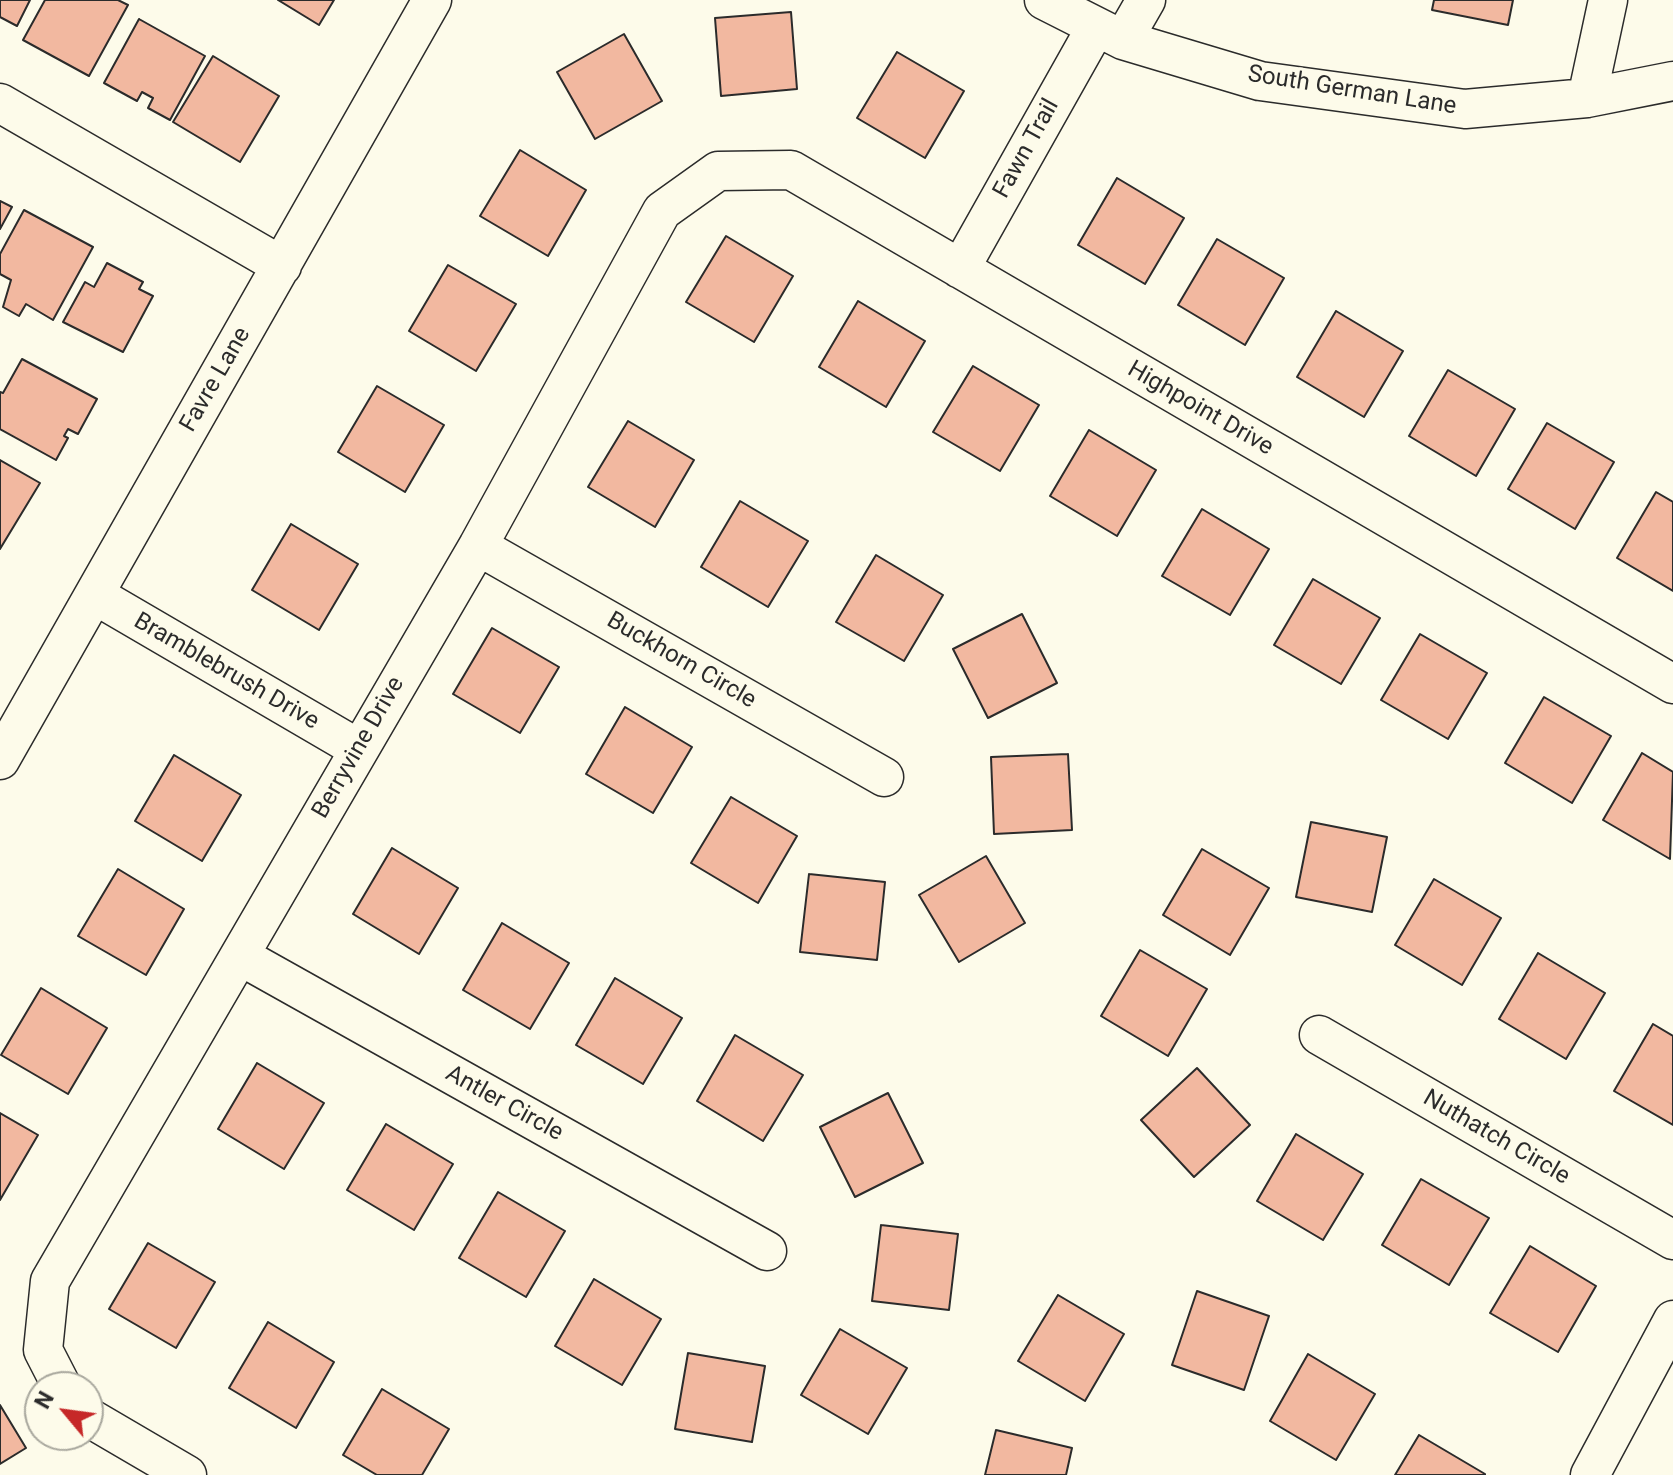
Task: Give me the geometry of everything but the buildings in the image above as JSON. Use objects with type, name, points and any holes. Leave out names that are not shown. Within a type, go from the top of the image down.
[{"type":"street","name":"Favre Lane","points":[[0,760],[432,0]]},
{"type":"street","name":"South German Lane","points":[[1044,0],[1109,34],[1260,81],[1465,109],[1587,98],[1673,81]]},
{"type":"street","name":"Fawn Trail","points":[[960,269],[1109,34],[1146,0]]},
{"type":"street","points":[[1587,98],[1608,0]]},
{"type":"street","points":[[0,103],[282,266]]},
{"type":"street","name":"Highpoint Drive","points":[[718,171],[791,170],[1673,684]]},
{"type":"street","name":"Berryvine Drive","points":[[54,1371],[43,1350],[50,1281],[242,957],[357,748],[478,546],[662,211],[718,171]]},
{"type":"street","name":"Buckhorn Circle","points":[[478,546],[884,777]]},
{"type":"street","name":"Bramblebrush Drive","points":[[95,595],[357,748]]},
{"type":"street","name":"Antler Circle","points":[[242,957],[767,1251]]},
{"type":"street","name":"Nuthatch Circle","points":[[1319,1035],[1673,1240]]},
{"type":"street","points":[[1590,1475],[1673,1320]]},
{"type":"street","points":[[104,1426],[187,1475]]}]
